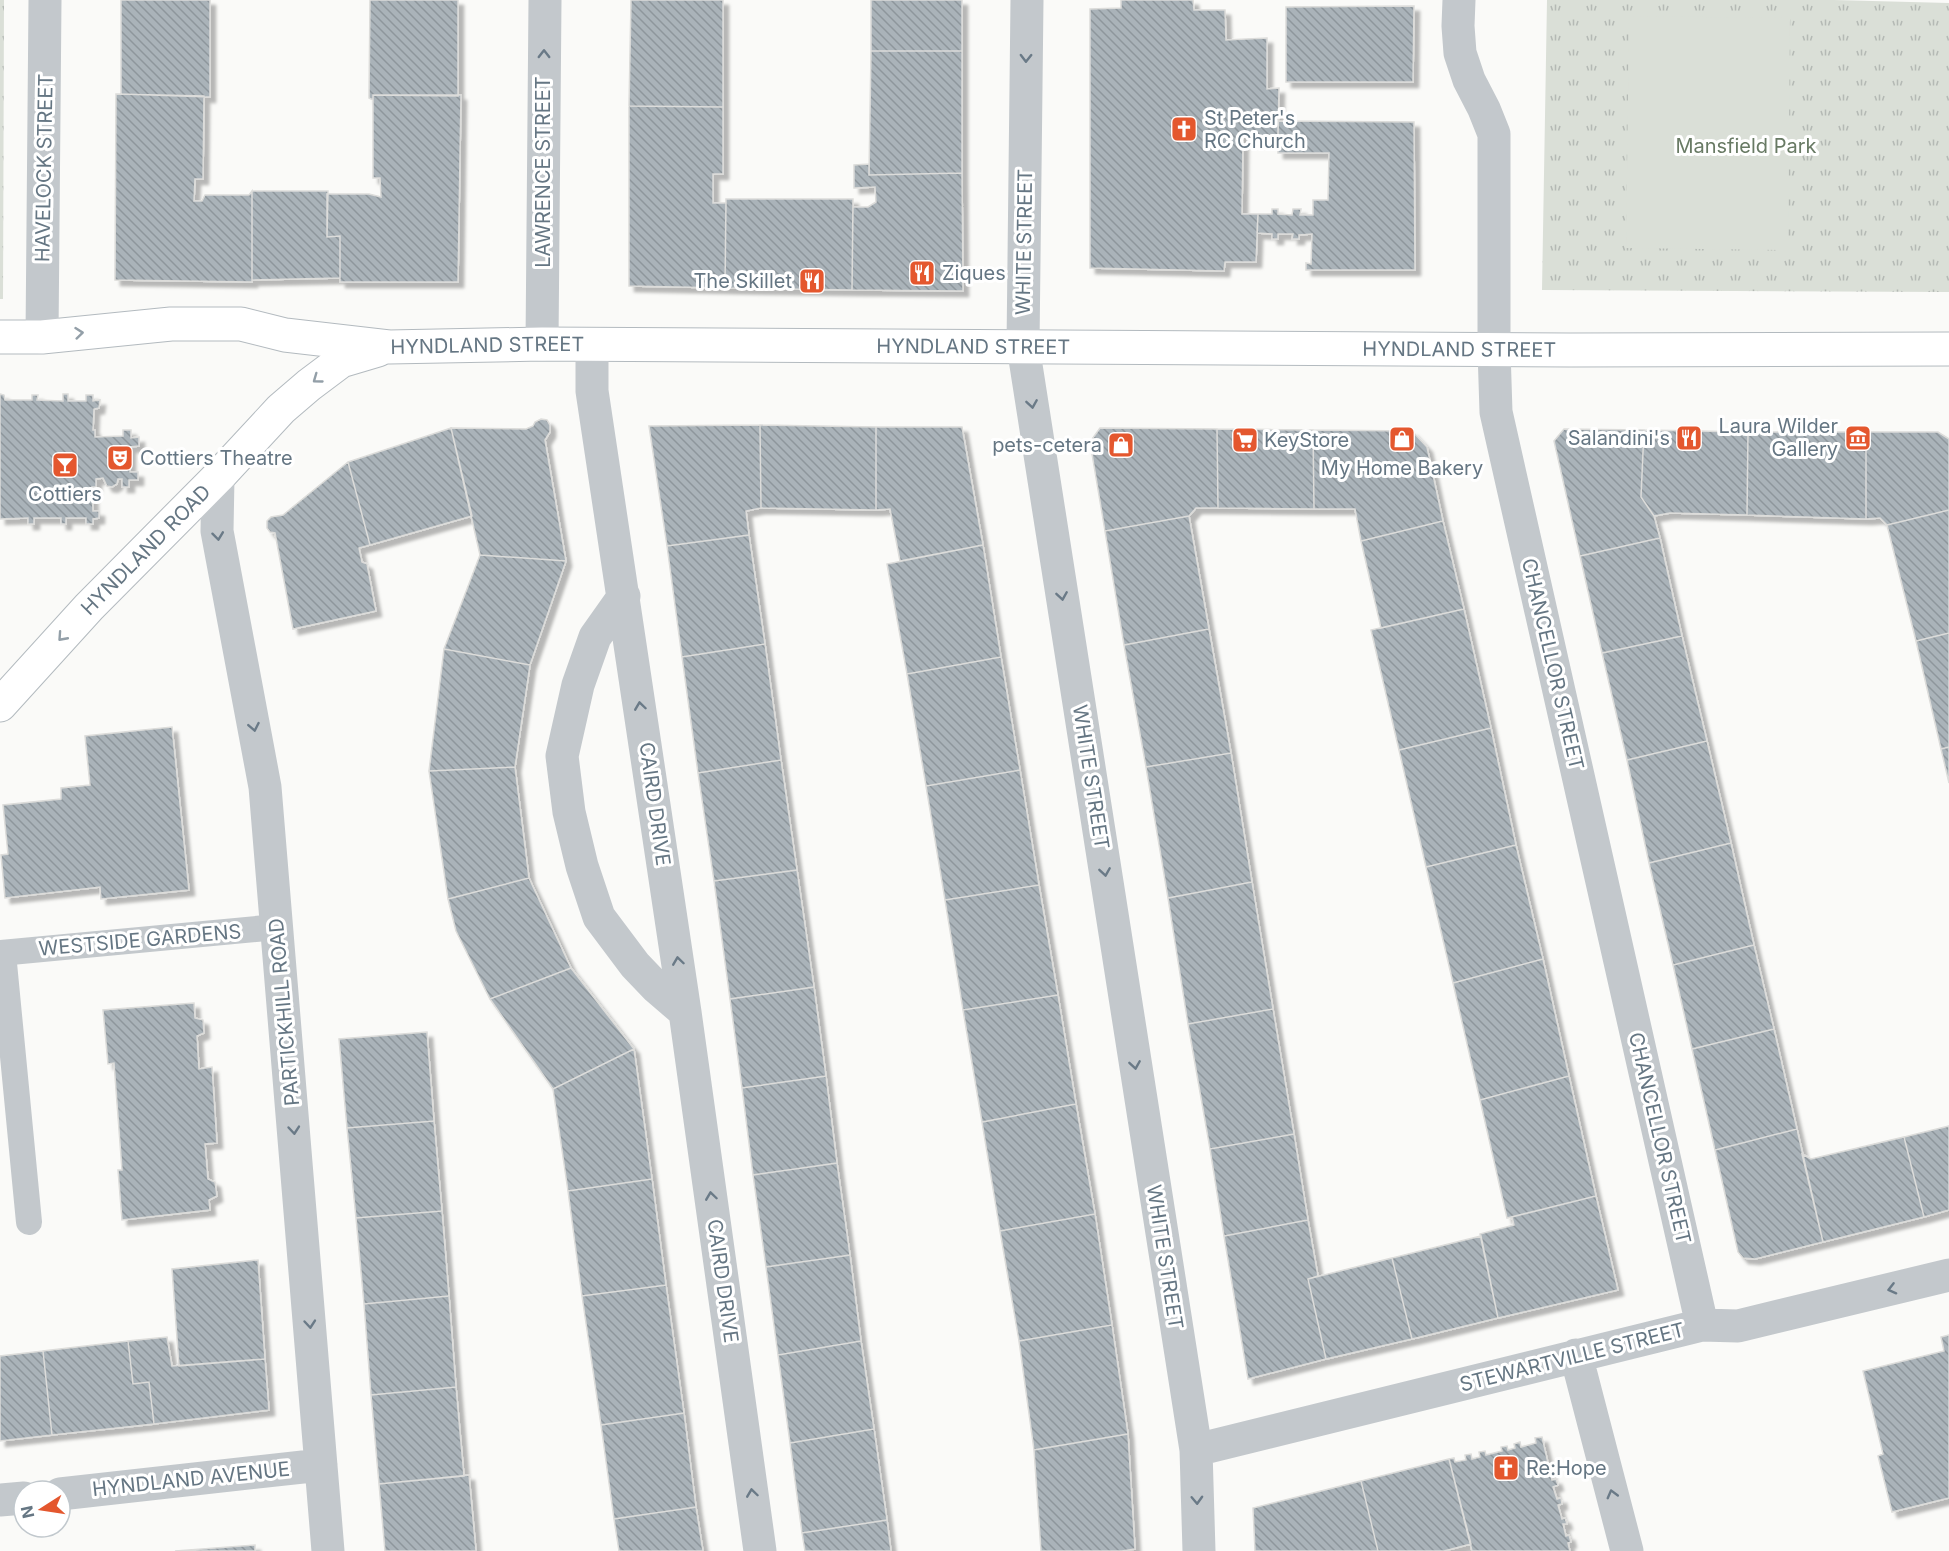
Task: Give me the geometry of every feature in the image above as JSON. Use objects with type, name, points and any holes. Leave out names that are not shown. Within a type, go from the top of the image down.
[{"type":"street","name":"HAVELOCK STREET","points":[[42,337],[45,0]]},
{"type":"street","name":"LAWRENCE STREET","points":[[542,344],[544,0]]},
{"type":"street","name":"WHITE STREET","points":[[1026,0],[1023,346],[1196,1450],[1199,1551]]},
{"type":"street","name":"CHANCELLOR STREET","points":[[1459,0],[1460,53],[1469,80],[1485,109],[1494,134],[1496,412],[1702,1325]]},
{"type":"street","name":"HYNDLAND STREET","points":[[0,337],[42,337],[171,324],[241,324],[285,335],[389,347],[542,344],[1494,350],[1949,349]]},
{"type":"street","name":"CAIRD DRIVE","points":[[592,345],[592,391],[685,1012],[760,1551]]},
{"type":"street","name":"HYNDLAND ROAD","points":[[0,705],[89,607],[218,477],[281,409],[341,362],[389,347]]},
{"type":"street","name":"PARTICKHILL ROAD","points":[[218,477],[216,531],[265,787],[328,1551]]},
{"type":"street","points":[[624,596],[595,637],[578,685],[562,756],[569,812],[582,866],[599,916],[635,965],[685,1012]]},
{"type":"street","name":"STEWARTVILLE STREET","points":[[1196,1450],[1702,1325],[1738,1326],[1949,1275]]},
{"type":"street","points":[[1576,1355],[1627,1551]]},
{"type":"street","name":"HYNDLAND AVENUE","points":[[72,1493],[321,1465]]},
{"type":"lane","name":"WESTSIDE GARDENS","points":[[29,1222],[1,953],[277,927]]},
{"type":"green space","points":[[0,0],[4,0],[3,299],[0,299]]},
{"type":"green space","name":"Mansfield Park","points":[[1547,0],[1834,0],[1949,3],[1949,292],[1542,290]]},
{"type":"green space","points":[[1629,16],[1790,18],[1788,250],[1626,248]]},
{"type":"building","points":[[121,0],[210,0],[210,97],[121,94]]},
{"type":"building","points":[[370,0],[458,0],[458,96],[373,95],[373,100],[369,98]]},
{"type":"building","points":[[631,0],[723,0],[723,107],[629,106]]},
{"type":"building","points":[[871,0],[962,0],[962,51],[871,51]]},
{"type":"building","name":"St Peter's RC Church","points":[[1121,0],[1193,0],[1194,10],[1225,10],[1226,40],[1267,38],[1267,89],[1279,88],[1278,137],[1243,137],[1242,214],[1258,214],[1256,262],[1225,262],[1224,271],[1090,268],[1090,9],[1121,8]]},
{"type":"building","points":[[1414,6],[1413,82],[1286,82],[1286,7]]},
{"type":"building","points":[[871,51],[962,51],[962,173],[869,175]]},
{"type":"building","points":[[116,94],[204,96],[203,179],[195,179],[194,201],[202,201],[205,195],[249,195],[252,191],[252,282],[115,280]]},
{"type":"building","points":[[373,95],[461,95],[458,282],[340,282],[340,236],[327,237],[327,194],[369,194],[381,197],[380,178],[373,178]]},
{"type":"building","points":[[629,106],[723,107],[723,174],[713,174],[713,203],[726,203],[725,288],[629,286]]},
{"type":"building","points":[[1278,121],[1414,122],[1415,270],[1306,270],[1306,263],[1311,264],[1312,234],[1299,235],[1299,239],[1292,239],[1293,234],[1278,234],[1278,239],[1272,239],[1272,234],[1257,233],[1258,214],[1272,214],[1272,209],[1278,209],[1278,214],[1292,215],[1293,209],[1301,209],[1300,215],[1313,215],[1313,200],[1328,200],[1329,153],[1278,153]]},
{"type":"building","points":[[869,164],[869,175],[962,173],[963,291],[852,290],[853,207],[868,207],[876,202],[875,187],[854,188],[854,165]]},
{"type":"building","points":[[252,191],[328,191],[327,237],[340,236],[340,278],[252,280]]},
{"type":"building","points":[[726,199],[853,199],[852,290],[725,288]]},
{"type":"building","name":"Cottiers","points":[[0,394],[4,395],[5,400],[32,400],[32,395],[38,395],[37,400],[63,401],[63,394],[68,394],[68,401],[86,401],[86,395],[93,395],[93,401],[100,400],[99,408],[94,409],[95,437],[123,436],[123,430],[131,430],[131,438],[139,437],[139,446],[130,447],[130,472],[138,472],[138,480],[129,480],[129,487],[122,487],[122,479],[118,479],[117,484],[112,487],[107,486],[103,478],[96,479],[96,487],[92,487],[93,511],[99,511],[99,518],[93,519],[93,524],[86,524],[86,518],[66,518],[66,524],[61,524],[61,518],[34,518],[34,524],[28,524],[28,518],[0,519]]},
{"type":"building","points":[[541,419],[547,420],[550,425],[550,432],[545,440],[566,561],[480,555],[451,428],[526,429]]},
{"type":"building","points":[[760,425],[876,427],[876,510],[761,508]]},
{"type":"building","points":[[760,425],[761,508],[746,511],[749,535],[667,546],[649,426]]},
{"type":"building","points":[[876,427],[962,427],[983,545],[900,561],[890,509],[876,510]]},
{"type":"building","points":[[451,428],[472,516],[370,545],[348,462]]},
{"type":"building","points":[[1100,428],[1217,429],[1218,508],[1196,508],[1189,516],[1105,531],[1090,442]]},
{"type":"building","points":[[1217,429],[1313,430],[1314,509],[1218,508]]},
{"type":"building","points":[[1564,429],[1644,430],[1641,497],[1654,516],[1660,538],[1580,556],[1554,441]]},
{"type":"building","points":[[1313,430],[1412,431],[1427,447],[1443,521],[1361,541],[1355,509],[1314,509]]},
{"type":"building","points":[[1644,430],[1748,432],[1747,515],[1670,513],[1654,516],[1641,497]]},
{"type":"building","points":[[1748,432],[1866,432],[1866,519],[1747,515]]},
{"type":"building","points":[[1866,432],[1938,432],[1949,439],[1949,510],[1887,525],[1880,518],[1866,519]]},
{"type":"building","points":[[348,462],[370,545],[359,548],[362,562],[367,564],[376,611],[293,629],[275,533],[270,532],[267,528],[267,521],[271,517],[283,515]]},
{"type":"building","points":[[1949,510],[1949,633],[1916,641],[1887,525]]},
{"type":"building","points":[[1189,516],[1209,629],[1124,645],[1105,531]]},
{"type":"building","points":[[1443,521],[1464,609],[1381,628],[1361,541]]},
{"type":"building","points":[[749,535],[765,644],[682,657],[667,546]]},
{"type":"building","points":[[1660,538],[1682,636],[1602,653],[1580,556]]},
{"type":"building","points":[[983,545],[1001,657],[907,674],[887,564]]},
{"type":"building","points":[[480,555],[566,561],[530,665],[444,649]]},
{"type":"building","points":[[1464,609],[1491,728],[1399,750],[1371,630]]},
{"type":"building","points":[[1209,629],[1231,753],[1146,767],[1124,645]]},
{"type":"building","points":[[1949,633],[1949,747],[1941,749],[1916,641]]},
{"type":"building","points":[[1682,636],[1707,741],[1627,760],[1602,653]]},
{"type":"building","points":[[765,644],[781,760],[698,773],[682,657]]},
{"type":"building","points":[[444,649],[530,665],[515,767],[429,771]]},
{"type":"building","points":[[1001,657],[1020,770],[926,786],[907,674]]},
{"type":"building","points":[[172,727],[189,890],[101,899],[100,887],[5,898],[1,855],[8,854],[3,805],[61,799],[61,788],[90,785],[85,736]]},
{"type":"building","points":[[1491,728],[1516,845],[1426,867],[1399,750]]},
{"type":"building","points":[[1707,741],[1731,843],[1649,863],[1627,760]]},
{"type":"building","points":[[1949,747],[1949,783],[1941,749]]},
{"type":"building","points":[[1231,753],[1252,882],[1168,898],[1146,767]]},
{"type":"building","points":[[781,760],[797,870],[714,881],[698,773]]},
{"type":"building","points":[[515,767],[529,878],[448,899],[429,771]]},
{"type":"building","points":[[1020,770],[1039,885],[945,900],[926,786]]},
{"type":"building","points":[[1731,843],[1754,945],[1673,965],[1649,863]]},
{"type":"building","points":[[1516,845],[1543,959],[1453,983],[1426,867]]},
{"type":"building","points":[[797,870],[814,987],[730,999],[714,881]]},
{"type":"building","points":[[529,878],[571,968],[490,999],[456,931],[448,899]]},
{"type":"building","points":[[1252,882],[1273,1009],[1188,1024],[1168,898]]},
{"type":"building","points":[[1039,885],[1058,995],[963,1010],[945,900]]},
{"type":"building","points":[[1754,945],[1774,1029],[1692,1049],[1673,965]]},
{"type":"building","points":[[1543,959],[1569,1076],[1480,1100],[1453,983]]},
{"type":"building","points":[[571,968],[634,1049],[553,1089],[490,999]]},
{"type":"building","points":[[814,987],[826,1076],[742,1088],[730,999]]},
{"type":"building","points":[[1058,995],[1076,1104],[982,1122],[963,1010]]},
{"type":"building","points":[[194,1003],[195,1018],[203,1020],[204,1033],[197,1036],[199,1069],[212,1067],[217,1143],[205,1144],[208,1179],[215,1182],[217,1196],[209,1200],[210,1210],[122,1220],[118,1170],[122,1170],[114,1063],[108,1064],[103,1010]]},
{"type":"building","points":[[1273,1009],[1294,1134],[1210,1149],[1188,1024]]},
{"type":"building","points":[[1774,1029],[1797,1129],[1715,1150],[1692,1049]]},
{"type":"building","points":[[427,1032],[434,1121],[347,1128],[339,1039]]},
{"type":"building","points":[[634,1049],[652,1179],[568,1191],[553,1089]]},
{"type":"building","points":[[826,1076],[837,1163],[753,1175],[742,1088]]},
{"type":"building","points":[[1569,1076],[1596,1196],[1507,1218],[1480,1100]]},
{"type":"building","points":[[1076,1104],[1095,1214],[1000,1231],[982,1122]]},
{"type":"building","points":[[434,1121],[442,1211],[356,1218],[347,1128]]},
{"type":"building","points":[[1949,1126],[1949,1210],[1924,1217],[1904,1137]]},
{"type":"building","points":[[1797,1129],[1823,1242],[1755,1259],[1743,1258],[1738,1252],[1715,1150]]},
{"type":"building","points":[[1294,1134],[1308,1220],[1224,1236],[1210,1149]]},
{"type":"building","points":[[1904,1137],[1924,1217],[1823,1242],[1802,1154],[1811,1159]]},
{"type":"building","points":[[837,1163],[850,1255],[766,1267],[753,1175]]},
{"type":"building","points":[[652,1179],[666,1285],[582,1296],[568,1191]]},
{"type":"building","points":[[1596,1196],[1618,1290],[1498,1318],[1480,1234],[1514,1225],[1512,1217]]},
{"type":"building","points":[[442,1211],[449,1296],[364,1304],[356,1218]]},
{"type":"building","points":[[1095,1214],[1112,1325],[1019,1341],[1000,1231]]},
{"type":"building","points":[[1308,1220],[1318,1276],[1308,1279],[1326,1359],[1248,1379],[1224,1236]]},
{"type":"building","points":[[1481,1236],[1498,1318],[1412,1339],[1392,1258]]},
{"type":"building","points":[[850,1255],[861,1341],[778,1355],[766,1267]]},
{"type":"building","points":[[1392,1258],[1412,1339],[1326,1359],[1308,1279]]},
{"type":"building","points":[[258,1260],[265,1359],[179,1366],[172,1269]]},
{"type":"building","points":[[666,1285],[684,1413],[601,1425],[582,1296]]},
{"type":"building","points":[[449,1296],[456,1387],[371,1395],[364,1304]]},
{"type":"building","points":[[1112,1325],[1128,1434],[1034,1450],[1019,1341]]},
{"type":"building","points":[[1949,1335],[1949,1498],[1892,1512],[1878,1456],[1883,1454],[1863,1371],[1944,1351],[1941,1337]]},
{"type":"building","points":[[167,1337],[172,1366],[265,1359],[269,1410],[154,1424],[149,1382],[133,1384],[128,1341]]},
{"type":"building","points":[[128,1341],[133,1384],[149,1382],[154,1424],[52,1435],[43,1351]]},
{"type":"building","points":[[861,1341],[874,1429],[790,1443],[778,1355]]},
{"type":"building","points":[[43,1351],[52,1435],[0,1441],[0,1356]]},
{"type":"building","points":[[456,1387],[464,1476],[379,1484],[371,1395]]},
{"type":"building","points":[[684,1413],[696,1507],[614,1519],[601,1425]]},
{"type":"building","points":[[874,1429],[887,1520],[802,1533],[790,1443]]},
{"type":"building","points":[[1128,1434],[1135,1549],[1041,1551],[1034,1450]]},
{"type":"building","points":[[1542,1437],[1552,1480],[1556,1479],[1558,1485],[1553,1487],[1557,1499],[1561,1498],[1562,1504],[1558,1505],[1562,1519],[1565,1518],[1567,1524],[1563,1524],[1566,1536],[1569,1535],[1571,1542],[1568,1543],[1570,1551],[1472,1551],[1449,1459],[1454,1458],[1455,1462],[1466,1460],[1465,1455],[1471,1454],[1472,1459],[1480,1457],[1479,1452],[1485,1451],[1486,1455],[1502,1451],[1501,1447],[1507,1446],[1508,1450],[1515,1448],[1514,1444],[1520,1442],[1521,1447],[1536,1443],[1535,1438]]},
{"type":"building","points":[[1449,1459],[1471,1544],[1444,1551],[1378,1551],[1361,1481]]},
{"type":"building","points":[[469,1475],[476,1551],[385,1551],[379,1484]]},
{"type":"building","points":[[1361,1481],[1378,1551],[1255,1551],[1253,1508]]},
{"type":"building","points":[[696,1507],[703,1551],[619,1551],[614,1519]]},
{"type":"building","points":[[887,1520],[891,1551],[805,1551],[802,1533]]},
{"type":"building","points":[[255,1545],[255,1551],[175,1551]]},
{"type":"place","name":"St Peter's RC Church","points":[[1184,129]]},
{"type":"place","name":"Ziques","points":[[922,273]]},
{"type":"place","name":"The Skillet","points":[[812,281]]},
{"type":"place","name":"Salandini's","points":[[1689,438]]},
{"type":"place","name":"Laura Wilder Gallery","points":[[1858,438]]},
{"type":"place","name":"My Home Bakery","points":[[1402,439]]},
{"type":"place","name":"KeyStore","points":[[1245,440]]},
{"type":"place","name":"pets-cetera","points":[[1121,445]]},
{"type":"place","name":"Cottiers Theatre","points":[[120,458]]},
{"type":"place","name":"Cottiers","points":[[65,465]]},
{"type":"place","name":"Re:Hope","points":[[1506,1468]]}]
